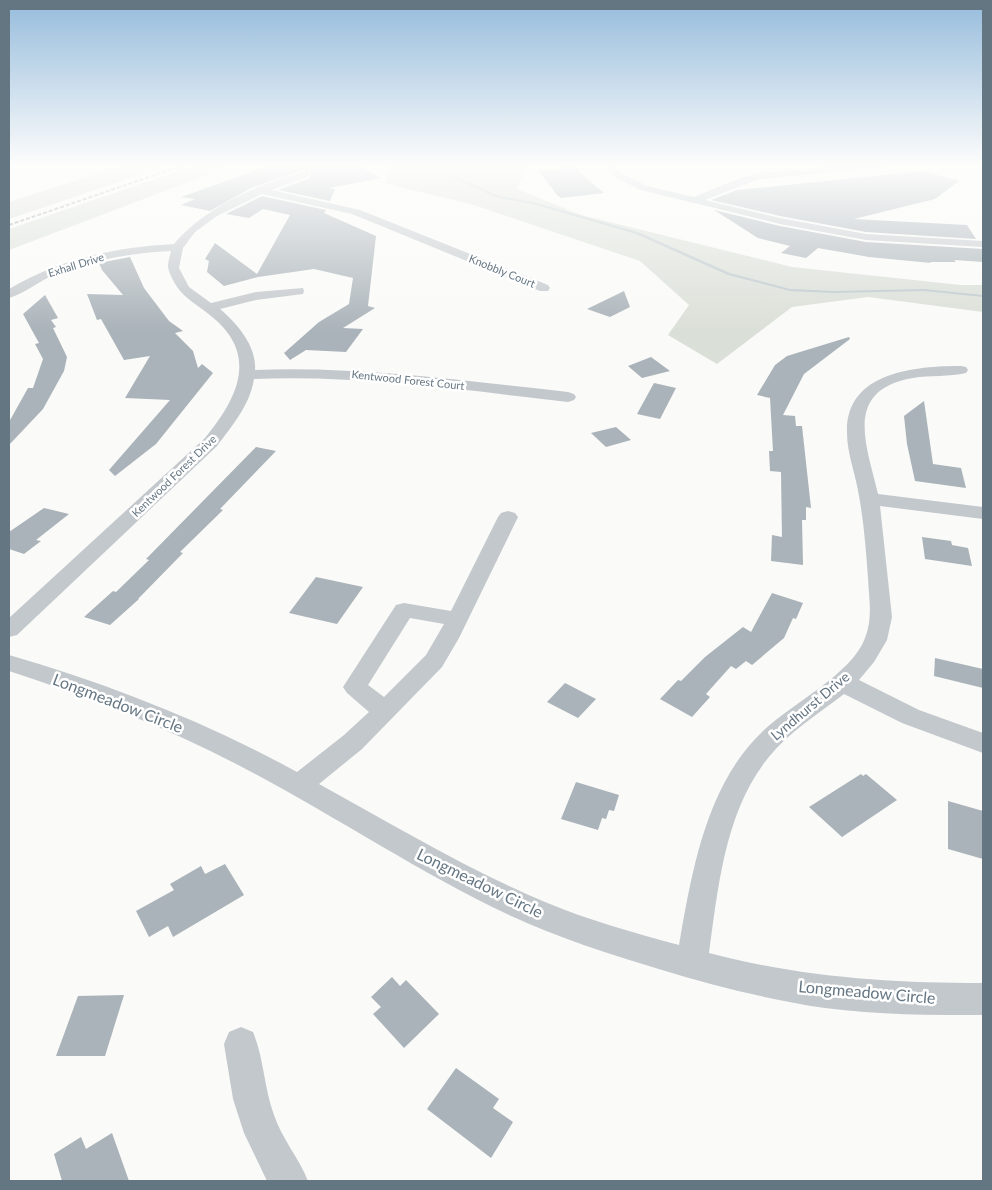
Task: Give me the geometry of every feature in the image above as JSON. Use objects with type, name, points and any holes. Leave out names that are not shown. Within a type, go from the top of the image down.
[{"type":"street","points":[[178,247],[186,235],[204,220]]},
{"type":"street","name":"Knobbly Court","points":[[375,220],[544,288]]},
{"type":"street","points":[[777,220],[843,234],[884,239],[983,244]]},
{"type":"street","name":"Exhall Drive","points":[[9,294],[51,272],[89,260],[137,250],[178,247]]},
{"type":"street","name":"Kentwood Forest Drive","points":[[9,630],[211,442],[238,405],[246,386],[248,374],[245,351],[238,336],[221,317],[192,297],[182,287],[176,277],[174,267],[178,247]]},
{"type":"street","points":[[209,308],[263,294],[298,291]]},
{"type":"street","name":"Lyndhurst Drive","points":[[691,964],[703,893],[720,827],[738,782],[759,751],[784,725],[842,682],[865,658],[876,639],[882,616],[869,499],[855,430],[856,418],[861,404],[871,391],[882,382],[908,373],[961,370]]},
{"type":"street","name":"Kentwood Forest Court","points":[[248,374],[288,372],[350,374],[568,397]]},
{"type":"street","points":[[869,499],[983,513]]},
{"type":"street","points":[[298,786],[353,742],[434,661],[508,517]]},
{"type":"street","points":[[383,713],[375,703],[355,687],[404,610],[457,619]]},
{"type":"street","name":"Longmeadow Circle","points":[[9,663],[86,689],[175,724],[251,760],[463,878],[521,906],[600,936],[691,964],[755,979],[825,991],[913,999],[983,999]]},
{"type":"street","points":[[842,682],[913,719],[983,743]]},
{"type":"street","points":[[241,1044],[243,1064],[254,1112],[274,1160],[289,1181]]},
{"type":"shaded area","points":[[37,220],[89,220],[9,250],[9,229]]},
{"type":"shaded area","points":[[517,220],[599,220],[792,267],[961,285],[983,285],[983,312],[868,297],[792,307],[717,364],[668,335],[689,305],[640,261]]},
{"type":"building","points":[[287,220],[339,220],[376,236],[368,306],[375,308],[343,328],[363,329],[346,352],[306,350],[290,360],[284,353],[319,322],[349,304],[353,278],[314,269],[258,277],[224,286],[207,272],[209,261],[205,259],[215,243],[257,274]]},
{"type":"building","points":[[729,220],[753,220],[866,242],[983,249],[983,262],[954,260],[956,262],[931,263],[869,257],[818,248],[806,258],[781,253],[790,246],[758,238]]},
{"type":"building","points":[[799,220],[864,220],[967,225],[976,239],[866,232]]},
{"type":"building","points":[[130,257],[144,288],[169,321],[183,331],[175,333],[193,351],[198,368],[202,364],[213,373],[156,444],[115,476],[109,470],[170,400],[125,398],[150,356],[124,360],[101,319],[97,320],[87,294],[123,295],[102,270],[99,263]]},
{"type":"building","points":[[624,291],[630,307],[610,317],[587,309]]},
{"type":"building","points":[[45,295],[58,318],[51,320],[56,327],[53,328],[67,357],[64,371],[43,409],[9,445],[9,422],[28,388],[33,388],[43,359],[35,344],[39,343],[23,314]]},
{"type":"building","points":[[849,337],[850,339],[804,374],[783,415],[795,416],[796,426],[802,426],[811,508],[806,507],[806,520],[802,520],[803,565],[771,561],[772,535],[782,537],[781,472],[770,471],[769,451],[773,451],[770,398],[757,395],[775,365],[787,356]]},
{"type":"building","points":[[651,357],[670,371],[642,378],[628,366]]},
{"type":"building","points":[[654,383],[676,388],[660,419],[637,414]]},
{"type":"building","points":[[924,401],[933,464],[961,468],[966,488],[915,481],[907,444],[904,416]]},
{"type":"building","points":[[616,427],[631,440],[606,447],[591,433]]},
{"type":"building","points":[[256,447],[276,451],[220,509],[223,510],[180,552],[183,553],[139,599],[110,625],[84,617],[113,591],[116,592],[149,560],[146,559]]},
{"type":"building","points":[[44,508],[69,514],[36,540],[41,541],[24,554],[9,549],[9,532]]},
{"type":"building","points":[[922,537],[951,541],[952,545],[968,548],[972,566],[925,559]]},
{"type":"building","points":[[316,577],[363,587],[337,624],[289,613]]},
{"type":"building","points":[[772,593],[803,603],[796,619],[793,618],[784,638],[752,665],[746,661],[736,669],[731,666],[706,694],[710,697],[692,717],[660,699],[678,680],[681,681],[705,657],[743,627],[751,632]]},
{"type":"building","points":[[935,658],[983,669],[983,688],[934,676]]},
{"type":"building","points":[[565,683],[596,699],[578,718],[547,702]]},
{"type":"building","points":[[861,774],[863,776],[866,774],[897,800],[842,837],[809,807]]},
{"type":"building","points":[[576,782],[619,795],[614,811],[609,810],[606,819],[602,818],[598,830],[561,819]]},
{"type":"building","points":[[948,801],[983,811],[983,859],[948,849]]},
{"type":"building","points":[[225,864],[244,895],[173,937],[168,926],[149,937],[136,911],[174,890],[170,884],[201,866],[205,874]]},
{"type":"building","points":[[392,977],[400,986],[406,980],[439,1014],[404,1048],[373,1014],[381,1007],[371,997]]},
{"type":"building","points":[[124,995],[105,1056],[56,1056],[78,996]]},
{"type":"building","points":[[456,1068],[499,1099],[493,1108],[513,1122],[491,1158],[427,1109]]},
{"type":"building","points":[[112,1133],[129,1181],[62,1181],[54,1154],[81,1137],[86,1149]]},
{"type":"waterway","points":[[590,220],[637,233],[729,274],[790,290],[834,292],[924,290],[983,296]]},
{"type":"railway","points":[[9,225],[25,220]]}]
